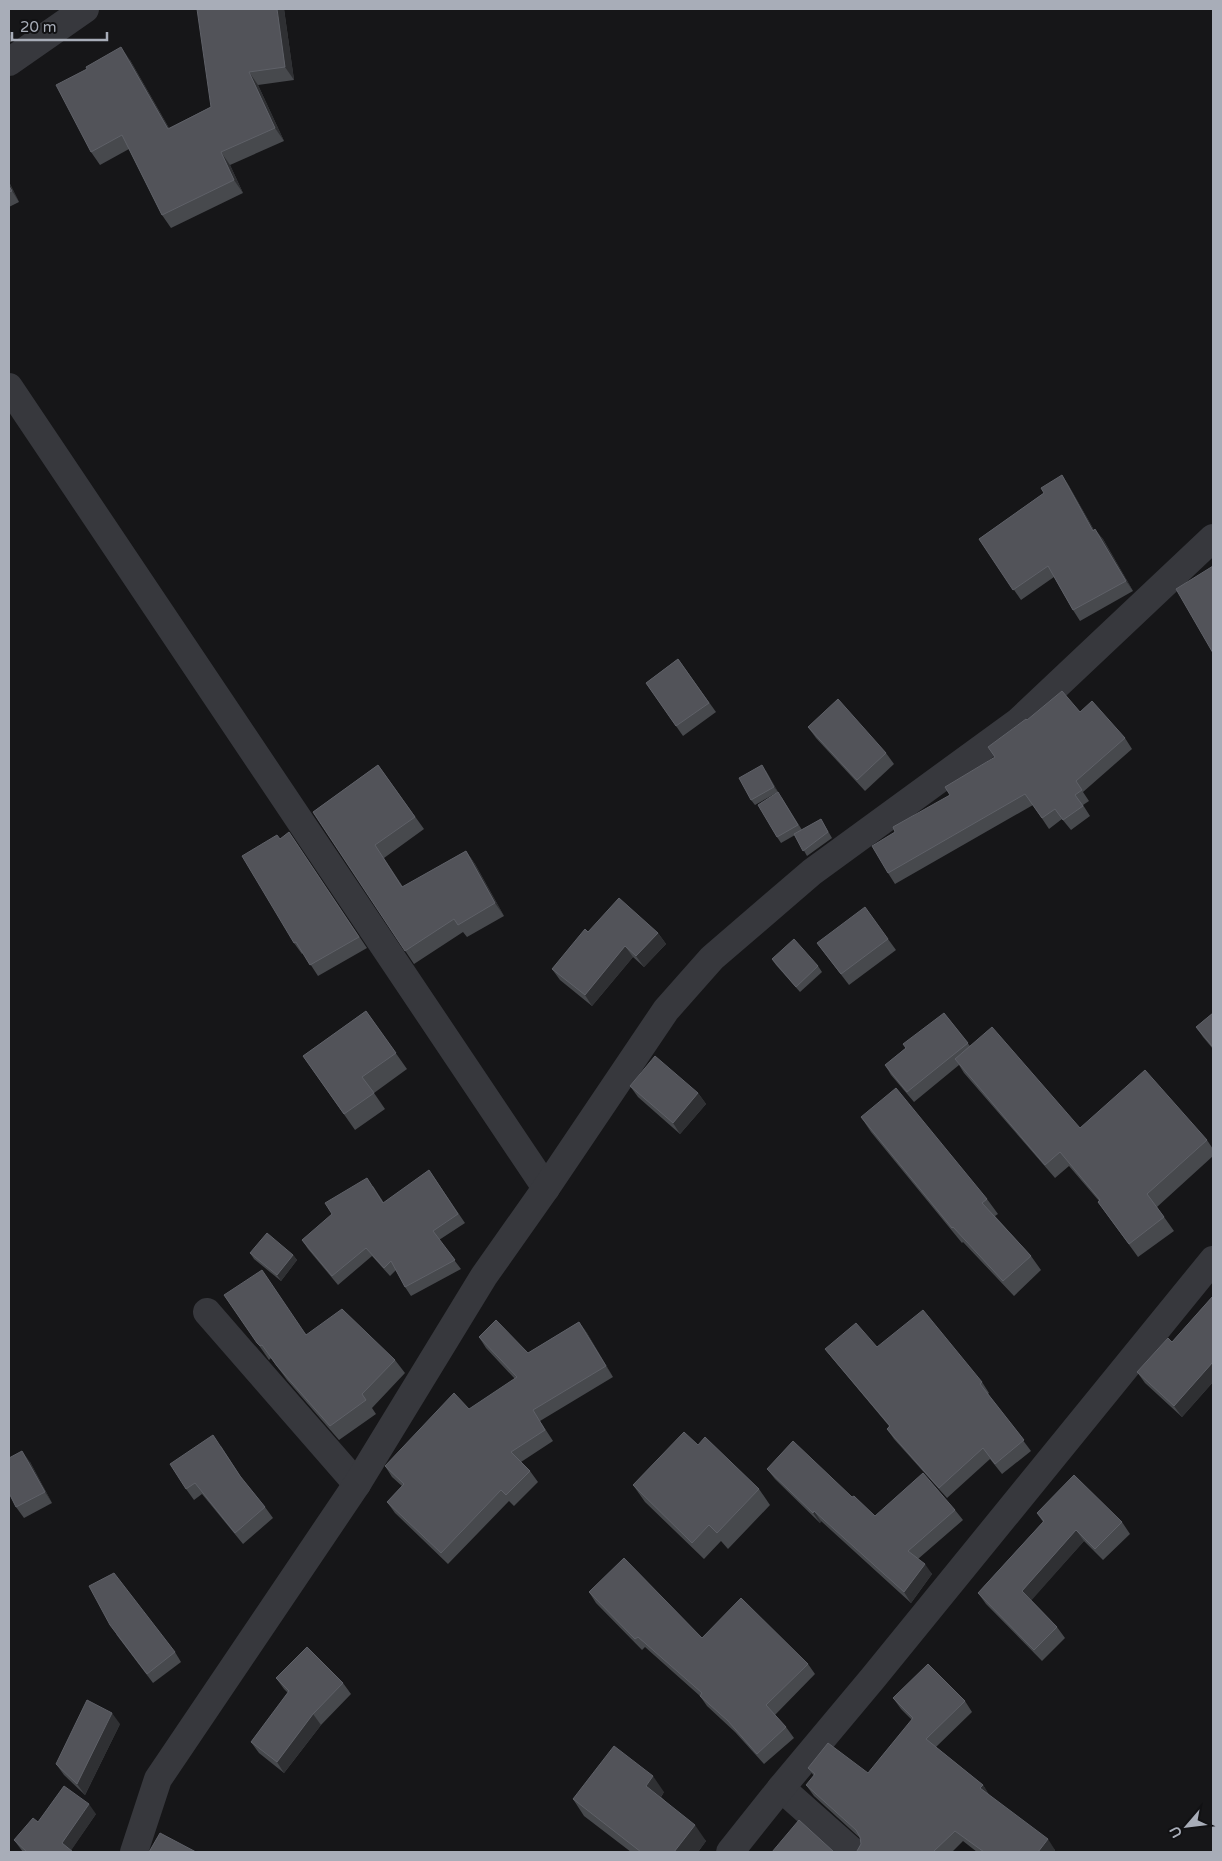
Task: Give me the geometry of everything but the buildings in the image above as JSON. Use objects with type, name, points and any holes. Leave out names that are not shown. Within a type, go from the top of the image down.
[{"type":"street","points":[[9,62],[85,9]]},
{"type":"street","points":[[9,387],[546,1188]]},
{"type":"street","points":[[134,1852],[158,1778],[357,1484],[484,1276],[666,1010],[712,958],[812,872],[1019,721],[1213,538]]},
{"type":"street","points":[[730,1852],[1213,1260]]},
{"type":"street","points":[[207,1312],[357,1484]]},
{"type":"street","points":[[781,1788],[853,1852]]}]
